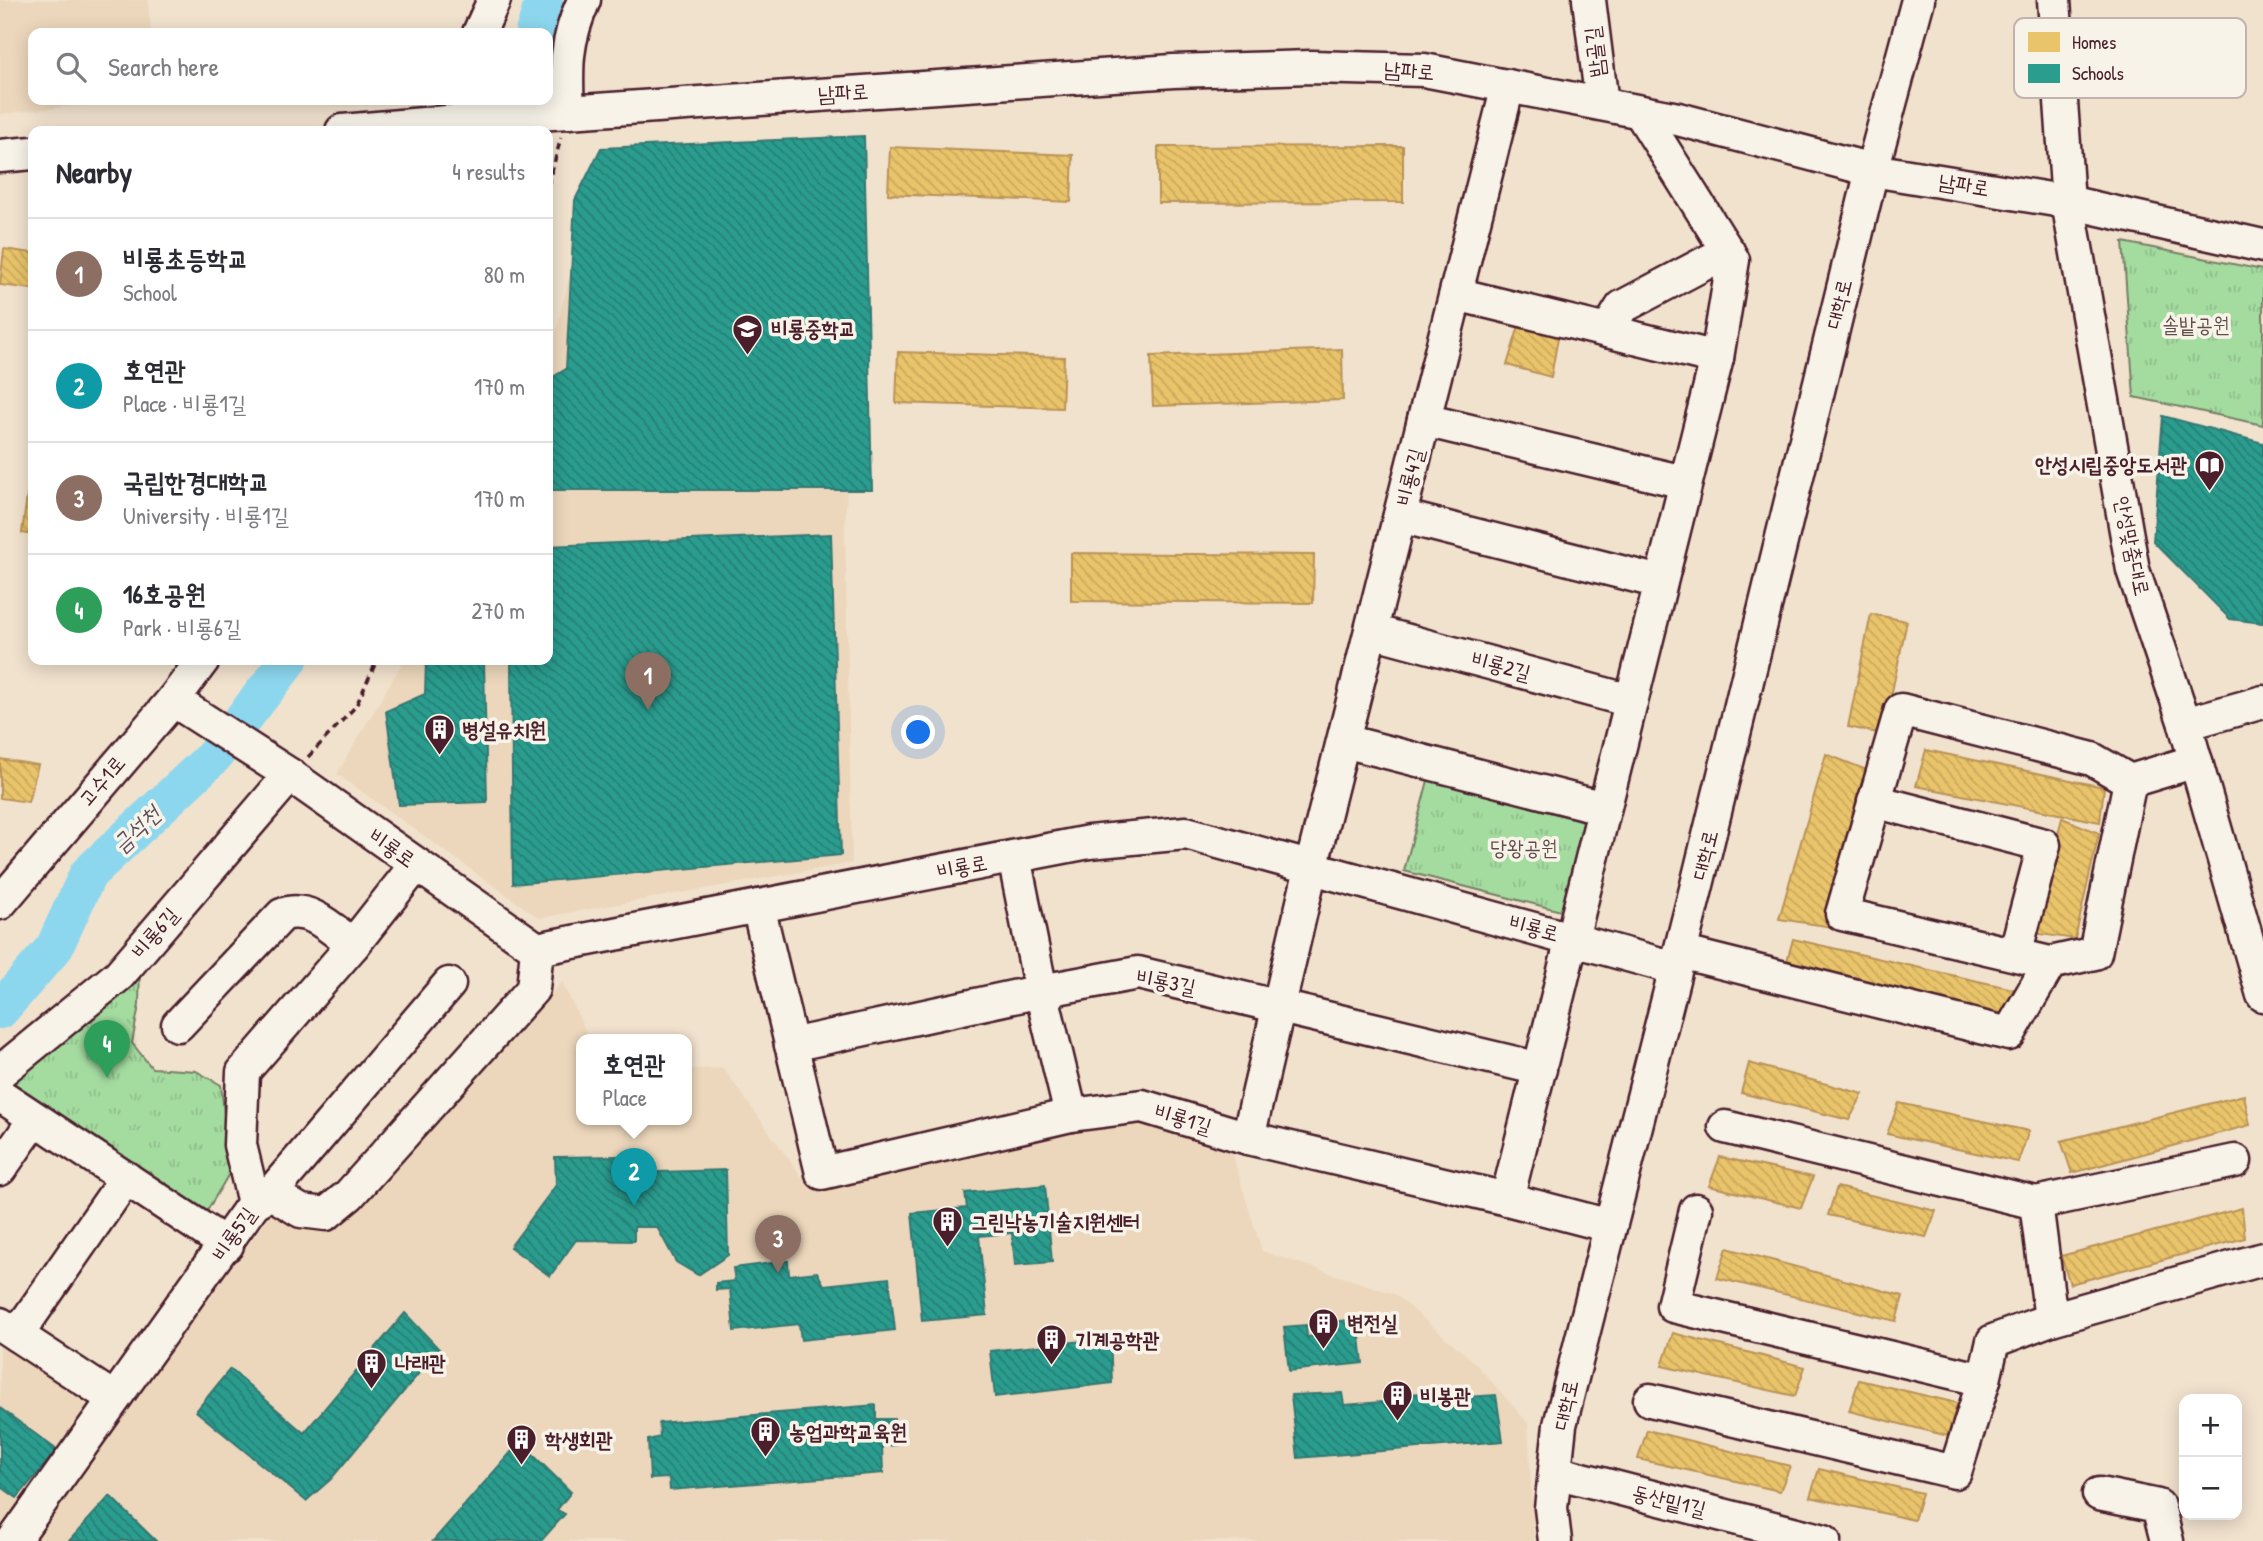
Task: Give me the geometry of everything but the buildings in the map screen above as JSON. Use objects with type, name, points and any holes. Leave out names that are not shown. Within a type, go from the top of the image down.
[{"type":"street","points":[[482,28],[494,0]]},
{"type":"street","points":[[553,113],[566,70],[570,30],[584,0]]},
{"type":"street","name":"밤골길","points":[[1589,0],[1602,104]]},
{"type":"street","name":"대학로","points":[[1555,1541],[1551,1508],[1560,1425],[1872,170],[1918,0]]},
{"type":"street","name":"안성맞춤대로","points":[[2054,0],[2055,18]]},
{"type":"street","name":"남파로","points":[[437,121],[1173,71],[1311,66],[1424,70],[1640,112],[1872,170],[2068,202],[2263,246]]},
{"type":"street","name":"비룡4길","points":[[1248,1138],[1311,868],[1508,86]]},
{"type":"street","name":"안성맞춤대로","points":[[2061,98],[2068,202],[2133,569],[2185,724],[2263,995]]},
{"type":"street","points":[[1507,1199],[1570,937],[1717,358],[1734,260],[1640,112]]},
{"type":"street","points":[[390,126],[437,121]]},
{"type":"street","points":[[0,156],[28,153]]},
{"type":"street","points":[[1607,331],[1622,307],[1728,251]]},
{"type":"street","points":[[1456,294],[1717,358]]},
{"type":"street","points":[[1424,420],[1684,482]]},
{"type":"street","points":[[1400,516],[1660,582]]},
{"type":"street","name":"비룡2길","points":[[1371,631],[1631,701]]},
{"type":"street","name":"고수1로","points":[[0,903],[173,700],[199,665]]},
{"type":"street","name":"비룡로","points":[[173,700],[290,775],[537,949],[1089,842],[1186,833],[1570,937],[2009,1034],[2050,962]]},
{"type":"street","points":[[2185,724],[2263,702]]},
{"type":"street","points":[[2130,781],[2095,953],[2050,962],[1842,914],[1901,710],[2092,759],[2130,781],[2196,761]]},
{"type":"street","points":[[1344,741],[1604,807]]},
{"type":"street","name":"비룡6길","points":[[0,1072],[119,975],[290,775]]},
{"type":"street","points":[[1874,801],[2044,845],[2015,954]]},
{"type":"street","points":[[1014,857],[1041,991],[1071,1115]]},
{"type":"street","points":[[416,865],[353,946],[243,1072],[240,1144],[263,1198],[449,984]]},
{"type":"street","name":"비룡1길","points":[[758,906],[822,1173],[1071,1115],[1143,1106],[1248,1138],[1610,1226]]},
{"type":"street","points":[[178,1025],[282,915],[289,912],[307,914],[353,946]]},
{"type":"street","name":"비룡5길","points":[[13,1541],[113,1398],[263,1198],[300,1211],[326,1214],[349,1195],[533,989],[537,949]]},
{"type":"street","name":"비룡3길","points":[[790,1045],[1138,973],[1540,1069]]},
{"type":"street","points":[[0,1095],[227,1245]]},
{"type":"street","points":[[0,1169],[35,1119]]},
{"type":"street","points":[[1725,1127],[2036,1203],[2235,1161]]},
{"type":"street","points":[[113,1398],[9,1329],[126,1178]]},
{"type":"street","points":[[2036,1203],[2051,1318]]},
{"type":"street","points":[[1696,1210],[1673,1307],[1984,1380]]},
{"type":"street","points":[[1650,1400],[1955,1472],[1984,1380],[1993,1341],[2051,1318],[2263,1259]]},
{"type":"street","name":"동산밑1길","points":[[1555,1472],[1824,1541]]},
{"type":"street","points":[[2099,1494],[2158,1506],[2167,1541]]},
{"type":"path","points":[[552,126],[553,113]]},
{"type":"path","points":[[290,775],[356,706],[375,665]]},
{"type":"shaded area","points":[[0,0],[148,0],[151,28],[28,28],[28,105],[82,105],[0,114]]},
{"type":"shaded area","points":[[864,136],[845,532],[852,863],[539,918],[337,774],[401,665],[553,665],[553,344],[601,148]]},
{"type":"shaded area","points":[[562,982],[587,1034],[576,1034],[576,1125],[692,1125],[692,1069],[723,1068],[801,1176],[1143,1115],[1229,1144],[1262,1251],[1395,1294],[1474,1362],[1528,1423],[1534,1541],[0,1541],[0,1334],[128,1410],[269,1216],[341,1222]]},
{"type":"green space","name":"솔밭공원","points":[[2123,242],[2263,270],[2263,425],[2134,397]]},
{"type":"green space","name":"당왕공원","points":[[1430,773],[1586,810],[1565,912],[1404,871]]},
{"type":"green space","points":[[140,965],[139,1005],[132,1043],[152,1068],[196,1071],[221,1085],[230,1172],[207,1211],[195,1220],[31,1131],[3,1071]]},
{"type":"waterway","name":"금석천","points":[[536,28],[544,0]]},
{"type":"waterway","name":"금석천","points":[[0,1010],[54,948],[88,874],[213,757],[285,665]]},
{"type":"place","name":"비룡중학교","points":[[748,356]]},
{"type":"place","name":"안성시립중앙도서관","points":[[2210,492]]},
{"type":"place","name":"비룡초등학교","points":[[648,710]]},
{"type":"place","name":"병설유치원","points":[[439,757]]},
{"type":"place","name":"16호공원","points":[[107,1078]]},
{"type":"place","name":"호연관","points":[[634,1206]]},
{"type":"place","name":"그린낙농기술지원센터","points":[[948,1249]]},
{"type":"place","name":"국립한경대학교","points":[[778,1273]]},
{"type":"place","name":"변전실","points":[[1324,1350]]},
{"type":"place","name":"기계공학관","points":[[1052,1367]]},
{"type":"place","name":"나래관","points":[[372,1390]]},
{"type":"place","name":"비봉관","points":[[1397,1423]]},
{"type":"place","name":"농업과학교육원","points":[[766,1459]]},
{"type":"place","name":"학생회관","points":[[522,1467]]}]
